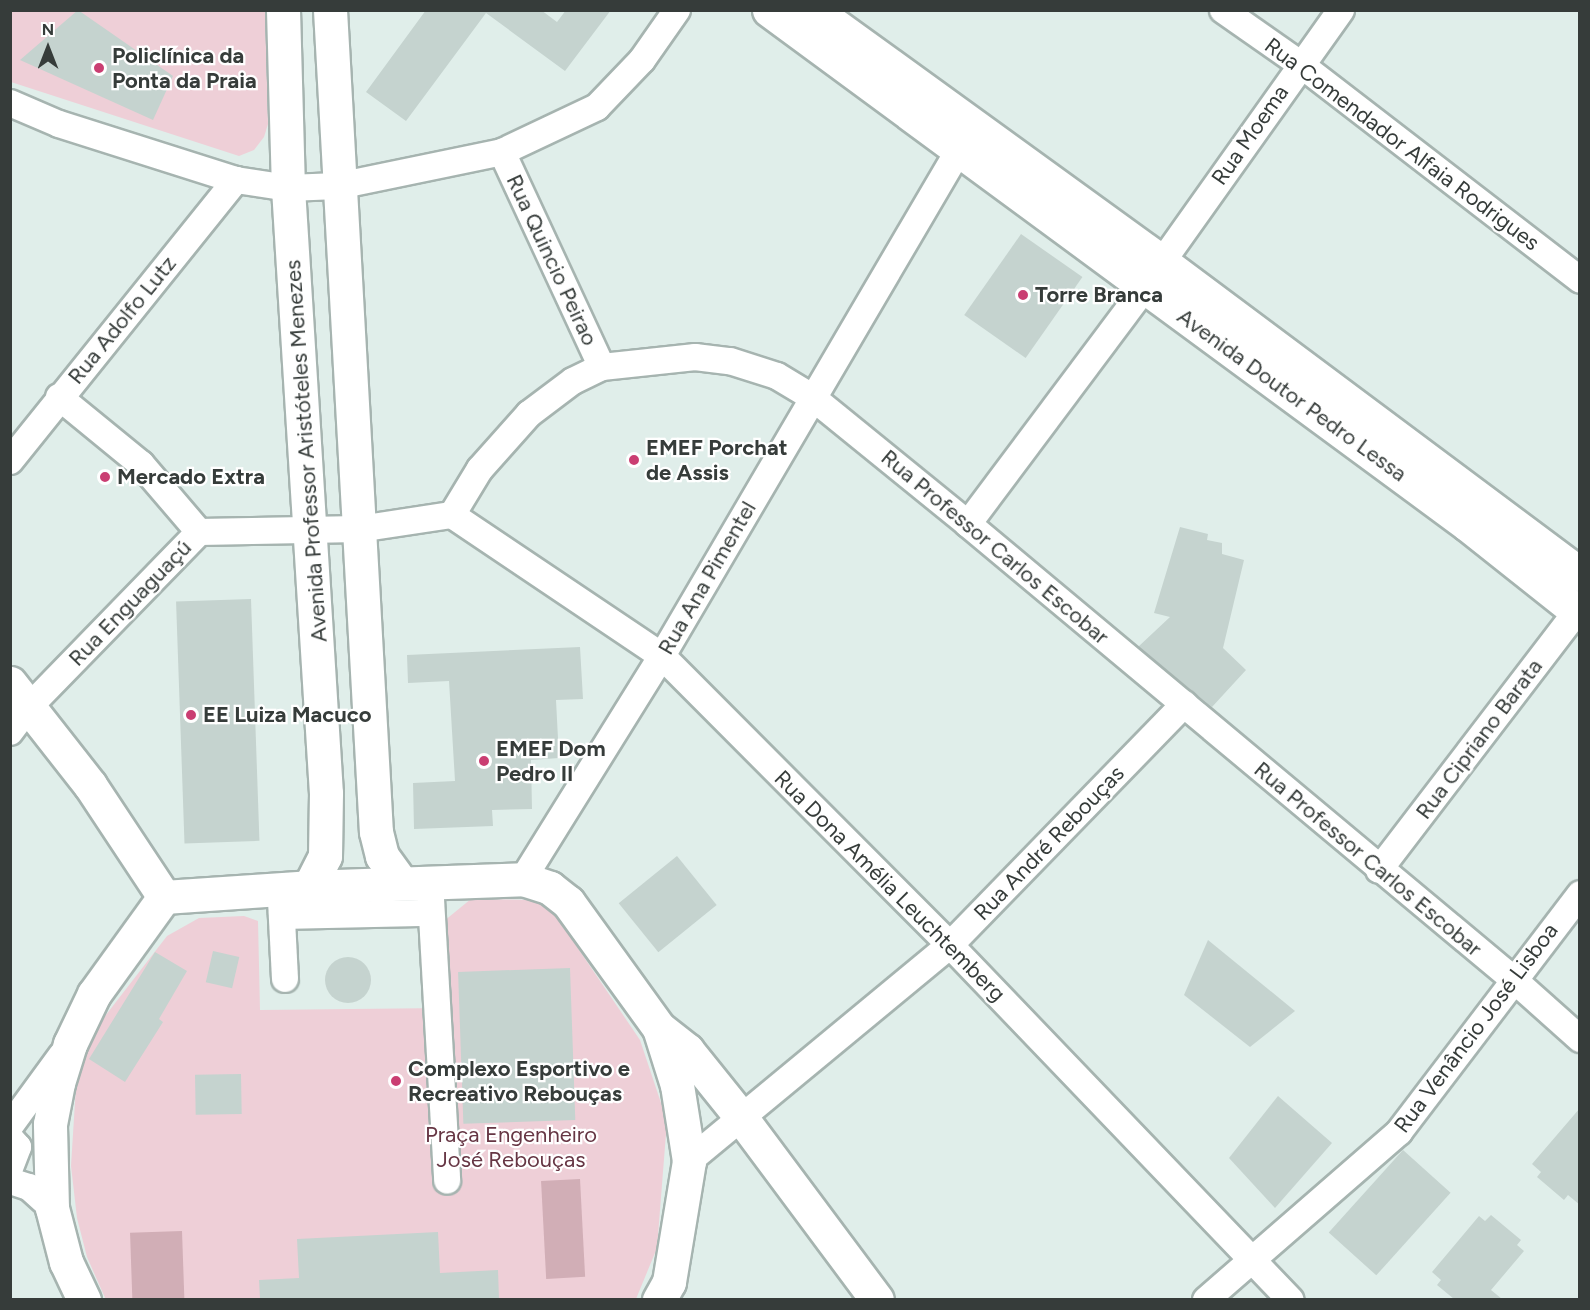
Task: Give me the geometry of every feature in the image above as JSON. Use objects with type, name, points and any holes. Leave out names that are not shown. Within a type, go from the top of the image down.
[{"type":"main road","name":"Avenida Professor Aristóteles Menezes","points":[[283,10],[288,188],[324,732],[325,856],[291,897]]},
{"type":"main road","name":"Avenida Professor Aristóteles Menezes","points":[[330,10],[338,186],[376,832],[382,855],[415,882]]},
{"type":"main road","name":"Avenida Doutor Pedro Lessa","points":[[769,10],[959,150],[1153,274],[1580,574]]},
{"type":"main road","name":"Avenida Doutor Pedro Lessa","points":[[813,10],[1153,274],[1578,611]]},
{"type":"main road","points":[[16,707],[90,785],[164,897]]},
{"type":"main road","points":[[324,833],[376,832]]},
{"type":"main road","points":[[164,897],[291,897],[415,882],[523,879],[550,888],[568,902],[658,1028],[677,1085],[688,1161],[669,1282],[659,1299]]},
{"type":"main road","points":[[84,1299],[21,1179],[50,1124],[70,1044],[94,994],[164,897]]},
{"type":"main road","points":[[658,1028],[687,1050],[740,1116],[877,1299]]},
{"type":"street","points":[[10,103],[59,123],[236,180],[288,188],[338,186],[502,153],[597,107],[642,60],[678,10]]},
{"type":"street","name":"Rua Comendador Alfaia Rodrigues","points":[[1223,10],[1300,64],[1580,280]]},
{"type":"street","name":"Rua Moema","points":[[968,524],[1153,274],[1300,64],[1341,10]]},
{"type":"street","name":"Rua Ana Pimentel","points":[[523,879],[662,656],[959,150]]},
{"type":"street","name":"Rua Quincio Peirao","points":[[502,153],[602,367]]},
{"type":"street","name":"Rua Adolfo Lutz","points":[[10,461],[59,397],[236,180]]},
{"type":"street","name":"Rua Professor Carlos Escobar","points":[[452,515],[480,469],[516,427],[573,381],[602,367],[695,357],[730,361],[777,376],[812,397],[968,524],[1379,870],[1513,979],[1580,1039]]},
{"type":"street","points":[[59,397],[141,464],[199,532]]},
{"type":"street","points":[[359,529],[452,515]]},
{"type":"street","name":"Rua Dona Amélia Leuchtemberg","points":[[452,515],[662,656],[950,945],[1290,1299]]},
{"type":"street","name":"Rua Enguaguaçú","points":[[16,707],[199,532],[359,529]]},
{"type":"street","name":"Rua Cipriano Barata","points":[[1379,870],[1578,611]]},
{"type":"street","name":"Rua André Rebouças","points":[[688,1161],[950,945],[1184,704]]},
{"type":"street","points":[[415,882],[431,914],[447,1181]]},
{"type":"street","name":"Rua Venâncio José Lisboa","points":[[1206,1299],[1253,1262],[1399,1132],[1513,979],[1580,894]]},
{"type":"street","points":[[285,979],[291,897],[431,914]]},
{"type":"street","points":[[10,1126],[70,1044]]},
{"type":"street","points":[[10,1138],[18,1147],[21,1179]]},
{"type":"green space","points":[[11,11],[265,11],[268,124],[264,137],[254,150],[239,156],[11,82]]},
{"type":"green space","name":"Complexo Esportivo e Recreativo Rebouças","points":[[471,899],[534,900],[550,907],[640,1040],[667,1121],[657,1248],[636,1299],[106,1300],[87,1257],[77,1218],[71,1166],[76,1086],[87,1051],[102,1020],[167,936],[199,918],[244,916],[258,921],[260,1010],[444,1008],[444,921]]},
{"type":"shaded area","points":[[580,1179],[585,1277],[546,1279],[541,1181]]},
{"type":"shaded area","points":[[182,1231],[184,1299],[132,1300],[130,1233]]},
{"type":"building","name":"Policlínica da Ponta da Praia","points":[[78,10],[173,76],[153,120],[20,60]]},
{"type":"building","points":[[426,10],[541,10],[557,22],[566,10],[611,10],[565,71],[486,13],[406,121],[366,92]]},
{"type":"building","name":"Torre Branca","points":[[1021,234],[1082,277],[1026,358],[964,315]]},
{"type":"building","points":[[1180,527],[1208,534],[1207,540],[1222,543],[1222,554],[1244,560],[1223,648],[1246,670],[1212,707],[1138,647],[1170,617],[1154,613]]},
{"type":"building","points":[[251,599],[259,841],[184,843],[176,602]]},
{"type":"building","points":[[580,647],[583,699],[556,700],[559,758],[531,760],[532,809],[492,810],[493,826],[414,829],[413,783],[455,781],[449,681],[408,683],[407,655]]},
{"type":"building","points":[[677,856],[717,905],[658,952],[619,903]]},
{"type":"building","points":[[1208,940],[1295,1011],[1250,1047],[1184,995]]},
{"type":"building","points":[[213,951],[239,957],[232,988],[206,982]]},
{"type":"building","points":[[155,952],[187,971],[159,1019],[163,1022],[125,1082],[89,1059]]},
{"type":"building","points":[[348,957],[364,964],[371,980],[364,996],[348,1003],[332,996],[325,980],[332,964]]},
{"type":"building","points":[[570,968],[575,1120],[463,1124],[458,972]]},
{"type":"building","points":[[241,1074],[242,1114],[196,1115],[195,1075]]},
{"type":"building","points":[[1278,1096],[1332,1143],[1275,1208],[1229,1158]]},
{"type":"building","points":[[1580,1108],[1580,1205],[1568,1195],[1564,1200],[1537,1177],[1541,1172],[1532,1164]]},
{"type":"building","points":[[1403,1150],[1451,1193],[1376,1275],[1329,1232]]},
{"type":"building","points":[[1491,1215],[1521,1240],[1517,1245],[1524,1251],[1491,1290],[1502,1299],[1454,1299],[1437,1285],[1441,1280],[1432,1272],[1479,1216],[1485,1221]]},
{"type":"building","points":[[438,1232],[440,1273],[498,1270],[499,1299],[260,1299],[259,1280],[299,1278],[297,1239]]},
{"type":"place","name":"Policlínica da Ponta da Praia","points":[[99,68]]},
{"type":"place","name":"Torre Branca","points":[[1023,295]]},
{"type":"place","name":"EMEF Porchat de Assis","points":[[634,460]]},
{"type":"place","name":"Mercado Extra","points":[[105,477]]},
{"type":"place","name":"EE Luiza Macuco","points":[[191,715]]},
{"type":"place","name":"EMEF Dom Pedro II","points":[[484,761]]},
{"type":"place","name":"Complexo Esportivo e Recreativo Rebouças","points":[[396,1081]]},
{"type":"park label","name":"Praça Engenheiro José Rebouças","points":[[511,1146]]}]
